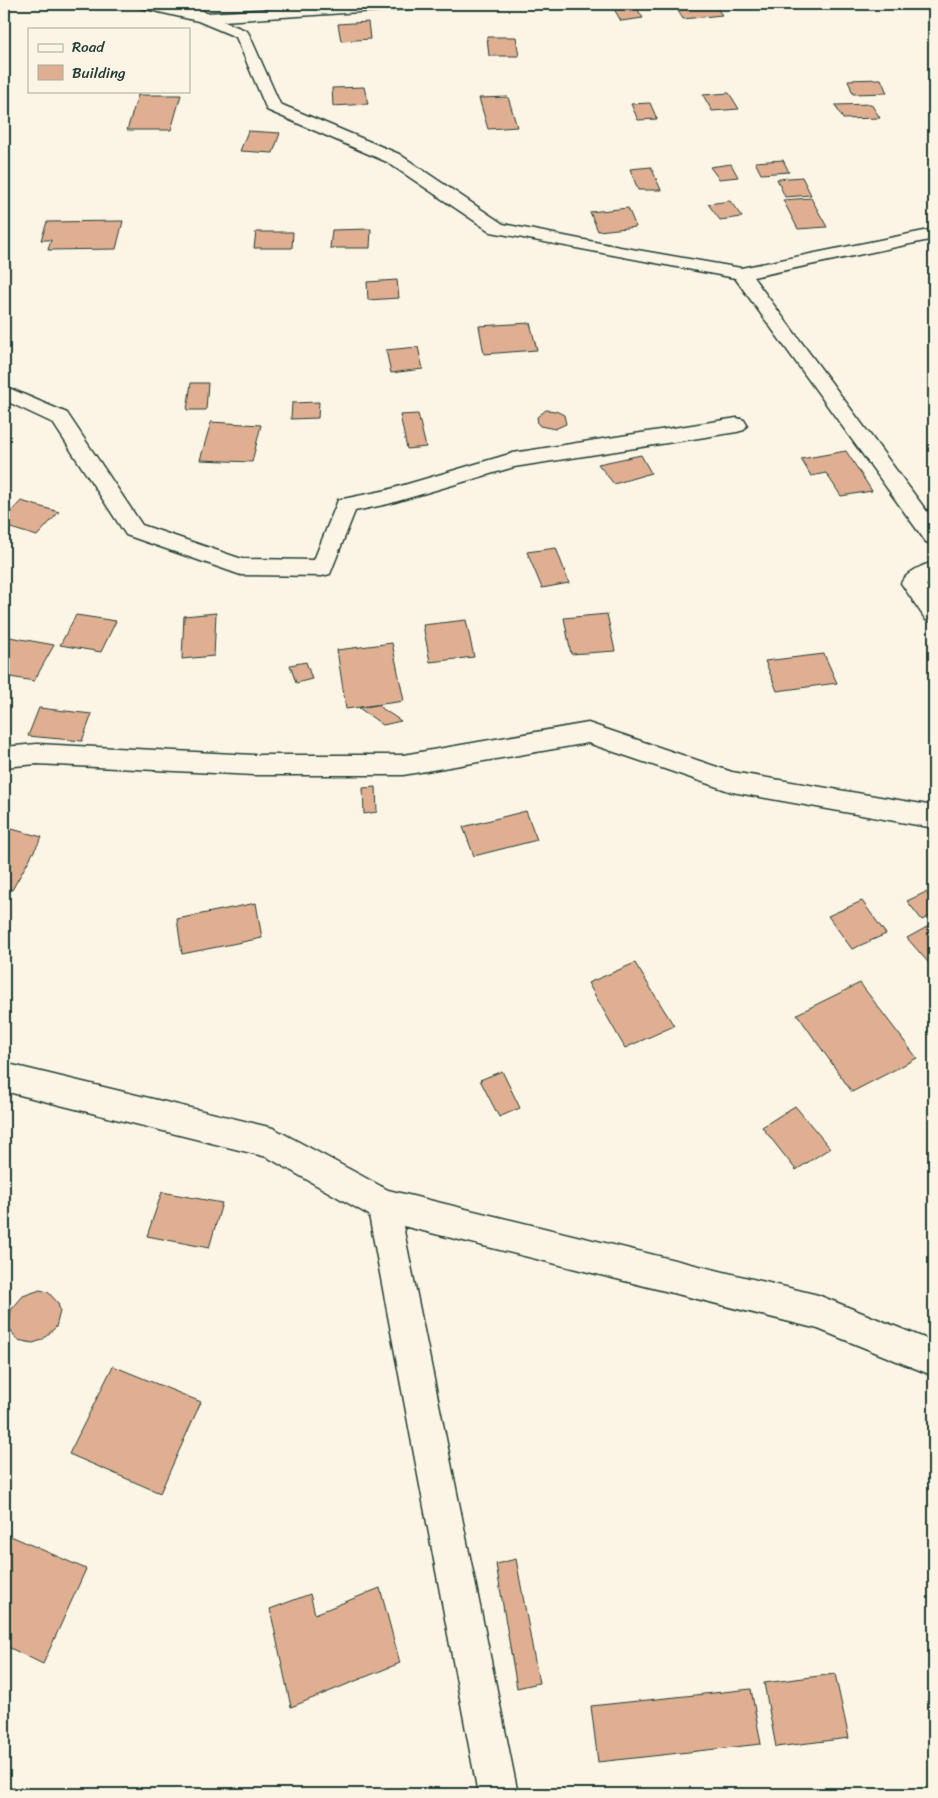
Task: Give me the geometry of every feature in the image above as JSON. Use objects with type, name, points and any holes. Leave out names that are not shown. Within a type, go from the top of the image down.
[{"type":"street","points":[[142,4],[203,18],[242,34],[273,107],[393,158],[497,228],[741,274],[934,234]]},
{"type":"street","points":[[187,4],[203,18],[422,4]]},
{"type":"street","points":[[741,274],[934,536]]},
{"type":"street","points":[[4,392],[60,418],[134,530],[241,567],[322,568],[346,504],[388,497],[513,460],[737,425]]},
{"type":"street","points":[[934,570],[912,583],[934,614]]},
{"type":"street","points":[[4,757],[37,754],[254,765],[403,765],[588,733],[732,782],[934,817]]},
{"type":"street","points":[[4,1077],[273,1143],[383,1205],[818,1312],[934,1359]]},
{"type":"street","points":[[383,1205],[498,1794]]},
{"type":"building","points":[[714,4],[722,15],[683,19],[675,6]]},
{"type":"building","points":[[636,7],[643,18],[621,21],[614,9]]},
{"type":"building","points":[[368,22],[370,39],[341,41],[338,24]]},
{"type":"building","points":[[487,37],[516,37],[519,56],[489,56]]},
{"type":"building","points":[[881,79],[887,93],[853,94],[848,80]]},
{"type":"building","points":[[364,87],[368,104],[333,106],[332,88]]},
{"type":"building","points":[[729,93],[739,109],[712,111],[703,95]]},
{"type":"building","points":[[138,95],[181,95],[171,130],[127,130]]},
{"type":"building","points":[[508,97],[517,127],[488,129],[479,98]]},
{"type":"building","points":[[650,103],[657,119],[638,120],[631,104]]},
{"type":"building","points":[[871,104],[880,118],[843,119],[835,105]]},
{"type":"building","points":[[248,131],[280,133],[273,153],[240,151]]},
{"type":"building","points":[[783,160],[789,172],[761,174],[755,162]]},
{"type":"building","points":[[731,164],[738,177],[719,179],[710,167]]},
{"type":"building","points":[[651,167],[661,190],[638,190],[630,169]]},
{"type":"building","points":[[802,177],[811,195],[785,197],[777,179]]},
{"type":"building","points":[[811,198],[827,227],[798,229],[783,200]]},
{"type":"building","points":[[730,201],[742,217],[720,220],[708,204]]},
{"type":"building","points":[[628,208],[636,227],[598,231],[590,212]]},
{"type":"building","points":[[123,221],[116,249],[48,250],[51,240],[41,240],[47,222]]},
{"type":"building","points":[[371,229],[370,248],[330,248],[332,230]]},
{"type":"building","points":[[256,232],[293,232],[292,248],[254,248]]},
{"type":"building","points":[[397,280],[399,298],[368,300],[367,282]]},
{"type":"building","points":[[530,323],[537,350],[484,354],[479,326]]},
{"type":"building","points":[[418,347],[423,369],[391,373],[386,350]]},
{"type":"building","points":[[191,383],[208,383],[206,410],[187,410]]},
{"type":"building","points":[[319,402],[318,418],[291,419],[292,403]]},
{"type":"building","points":[[546,410],[556,411],[564,415],[566,424],[555,429],[540,426],[537,417]]},
{"type":"building","points":[[418,414],[426,447],[407,449],[400,415]]},
{"type":"building","points":[[211,422],[261,425],[252,462],[200,460]]},
{"type":"building","points":[[846,451],[872,491],[841,496],[826,473],[811,476],[801,459]]},
{"type":"building","points":[[641,455],[651,473],[614,484],[598,464]]},
{"type":"building","points":[[21,501],[59,512],[37,536],[4,526],[4,519]]},
{"type":"building","points":[[556,548],[569,583],[542,588],[527,552]]},
{"type":"building","points":[[216,613],[214,656],[182,659],[184,616]]},
{"type":"building","points":[[607,614],[615,651],[571,654],[564,618]]},
{"type":"building","points":[[76,615],[116,621],[101,652],[60,645]]},
{"type":"building","points":[[466,620],[474,657],[430,662],[423,625]]},
{"type":"building","points":[[4,636],[54,645],[34,681],[4,676]]},
{"type":"building","points":[[392,643],[404,701],[346,709],[337,650]]},
{"type":"building","points":[[824,654],[837,683],[777,691],[765,661]]},
{"type":"building","points":[[306,662],[312,679],[296,683],[290,665]]},
{"type":"building","points":[[377,705],[401,721],[383,725],[359,708]]},
{"type":"building","points":[[39,708],[92,714],[82,741],[28,736]]},
{"type":"building","points":[[376,787],[377,812],[364,814],[363,788]]},
{"type":"building","points":[[526,811],[537,840],[474,856],[463,827]]},
{"type":"building","points":[[4,827],[42,837],[12,890],[4,887]]},
{"type":"building","points":[[926,892],[934,902],[934,914],[922,920],[907,901]]},
{"type":"building","points":[[862,901],[886,934],[852,949],[828,916]]},
{"type":"building","points":[[256,903],[262,938],[182,954],[177,919]]},
{"type":"building","points":[[934,923],[934,969],[907,938]]},
{"type":"building","points":[[635,963],[674,1026],[625,1048],[588,983]]},
{"type":"building","points":[[860,983],[917,1058],[852,1092],[797,1014]]},
{"type":"building","points":[[502,1071],[520,1108],[499,1117],[480,1080]]},
{"type":"building","points":[[795,1106],[830,1148],[796,1170],[762,1127]]},
{"type":"building","points":[[162,1192],[222,1203],[209,1248],[147,1236]]},
{"type":"building","points":[[40,1290],[48,1292],[58,1303],[60,1311],[56,1327],[42,1340],[33,1343],[17,1340],[9,1327],[11,1310],[23,1296]]},
{"type":"building","points":[[113,1366],[201,1402],[160,1493],[69,1454]]},
{"type":"building","points":[[4,1533],[86,1569],[43,1664],[4,1645]]},
{"type":"building","points":[[516,1559],[539,1683],[517,1688],[496,1564]]},
{"type":"building","points":[[380,1588],[400,1663],[291,1707],[270,1609],[310,1594],[315,1614]]},
{"type":"building","points":[[835,1674],[849,1738],[776,1747],[764,1683]]},
{"type":"building","points":[[751,1689],[761,1744],[598,1762],[591,1706]]}]
